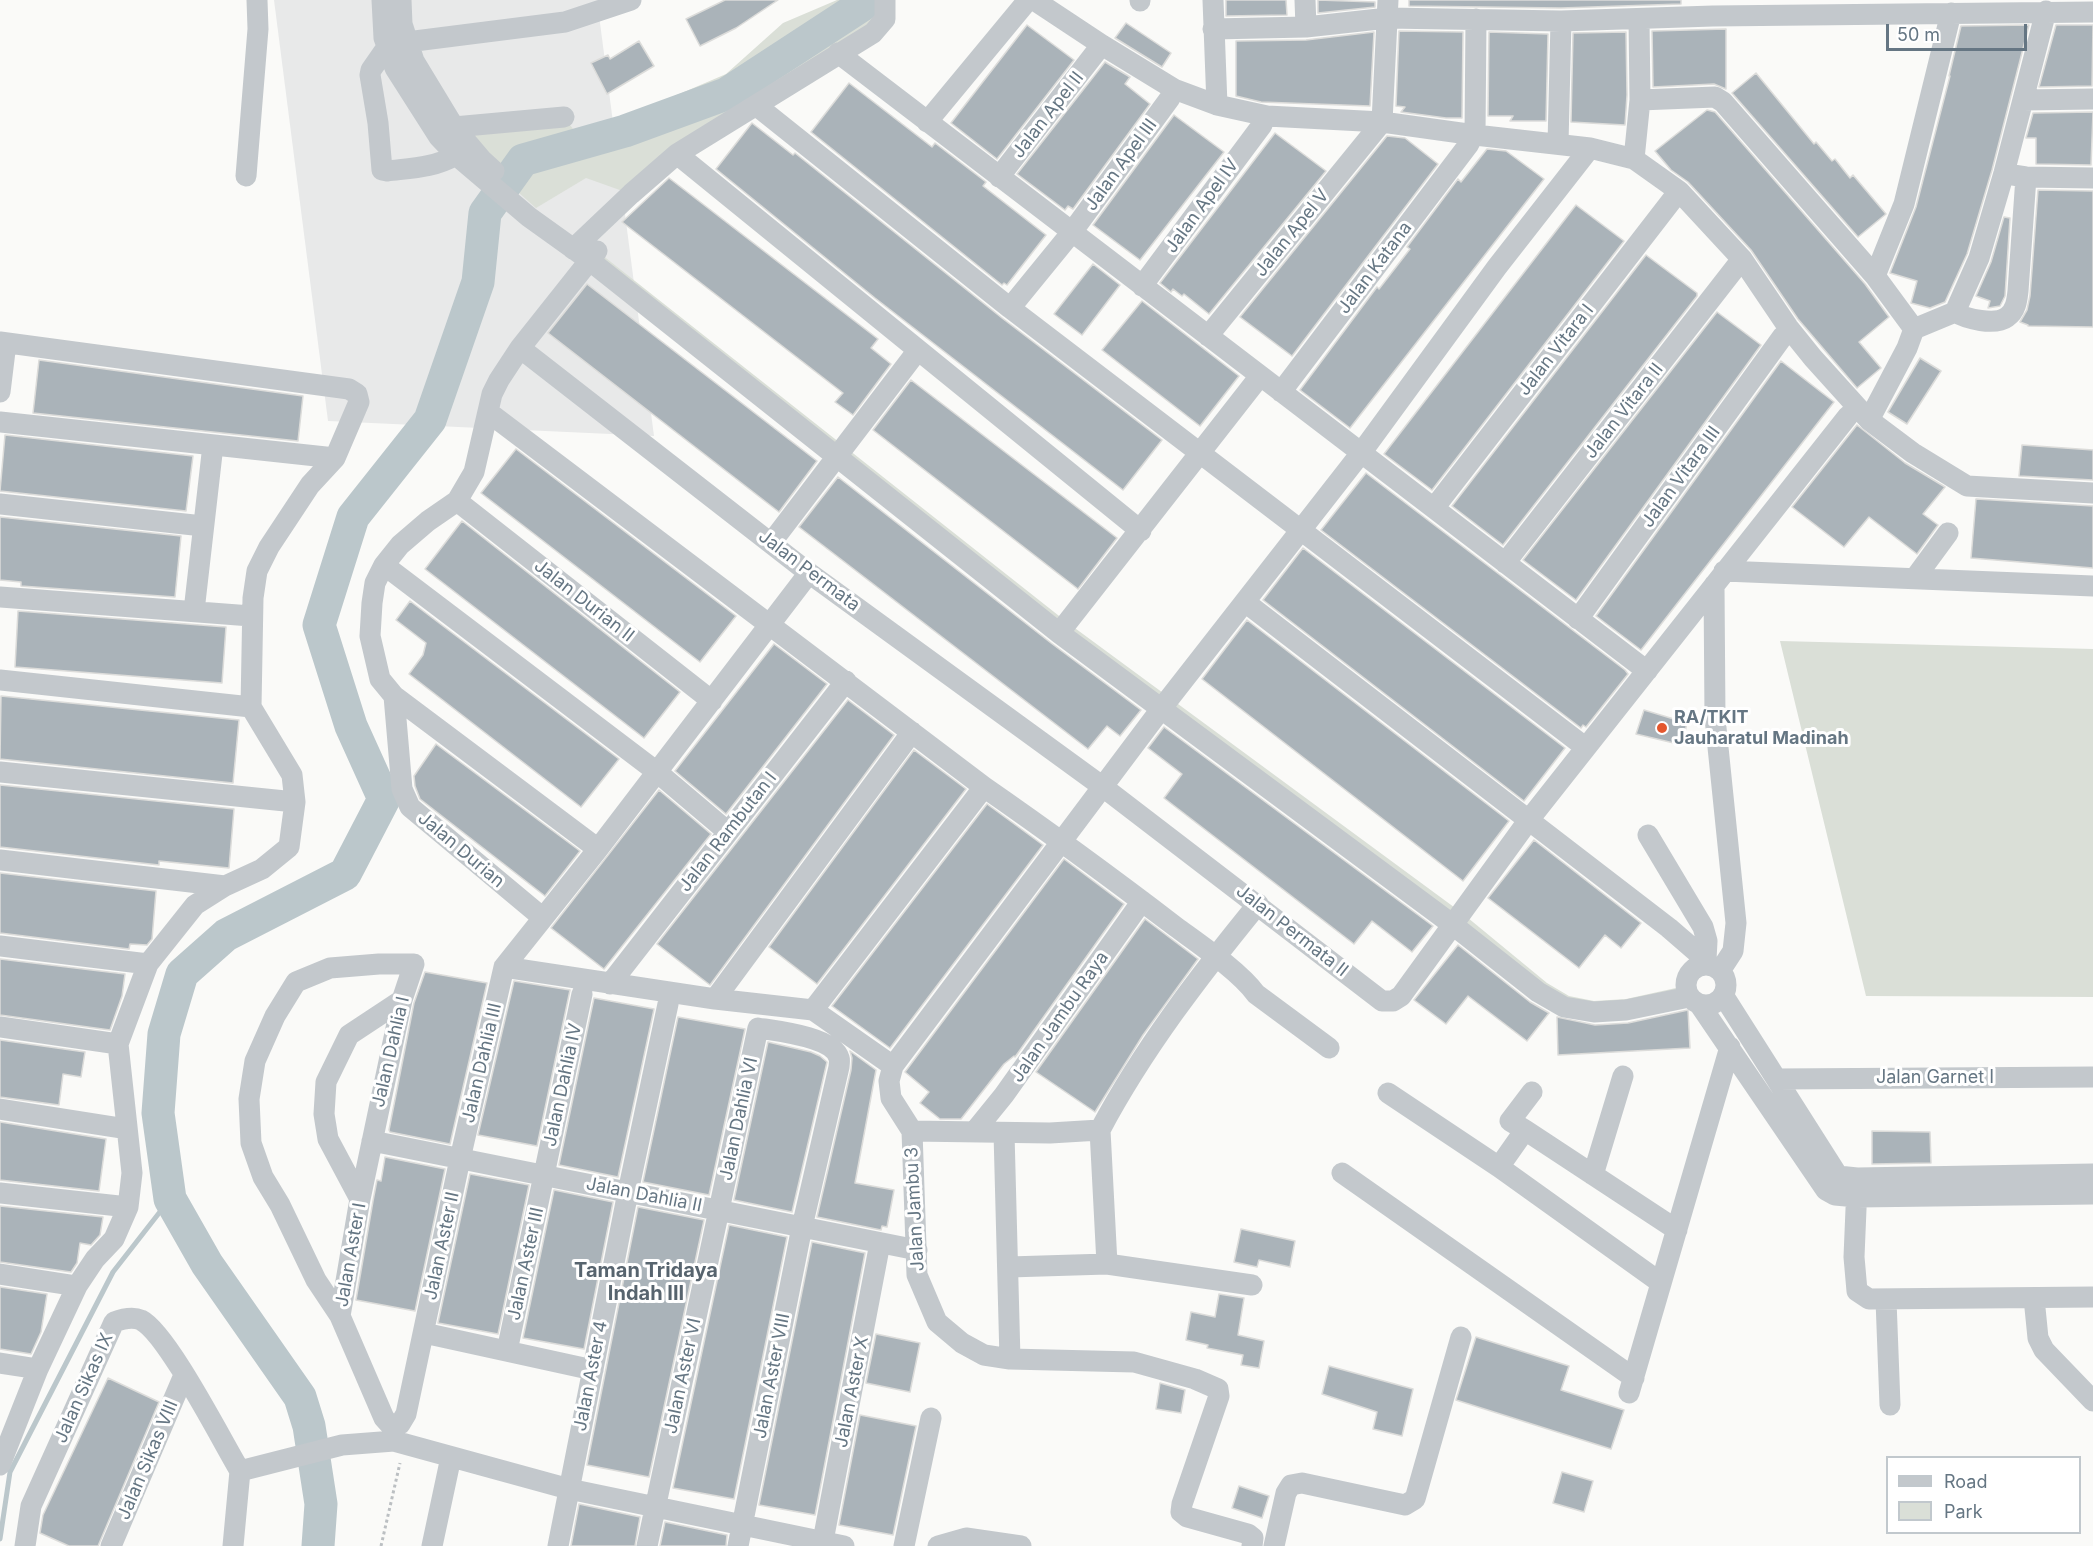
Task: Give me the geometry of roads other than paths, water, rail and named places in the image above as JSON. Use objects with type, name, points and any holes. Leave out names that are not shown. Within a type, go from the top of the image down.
[{"type":"street","points":[[246,176],[258,30],[257,0]]},
{"type":"street","points":[[382,0],[397,45],[414,61],[456,155],[478,165]]},
{"type":"street","points":[[401,0],[402,24],[397,45],[371,70],[370,75],[378,123],[382,170],[433,166],[456,155]]},
{"type":"street","points":[[397,45],[565,22],[631,0]]},
{"type":"street","points":[[927,122],[1028,0]]},
{"type":"street","points":[[1034,0],[1174,89],[1217,105],[1267,116],[1379,126],[1472,140],[1558,144],[1590,148],[1634,159],[1679,191],[1742,259],[1788,327],[1813,358],[1869,420],[1913,453],[1967,486],[2093,493]]},
{"type":"street","points":[[1305,0],[1306,27]]},
{"type":"street","points":[[1211,1],[1217,105]]},
{"type":"street","points":[[598,849],[394,696],[380,680],[370,636],[375,583],[384,565],[400,545],[428,521],[457,501],[474,472],[492,394],[499,380],[585,250],[677,154],[879,28],[885,19],[886,5]]},
{"type":"street","points":[[1213,29],[1306,27],[1388,9],[1476,19],[1561,21],[1639,19],[1713,8],[1952,13],[2093,12]]},
{"type":"street","points":[[1379,126],[1388,9]]},
{"type":"street","points":[[1869,420],[1907,348],[1914,329],[1954,312],[1979,258],[2004,173],[2046,11]]},
{"type":"street","points":[[1875,276],[1904,204],[1952,13]]},
{"type":"street","points":[[1472,140],[1476,19]]},
{"type":"street","points":[[1634,159],[1640,100],[1639,19]]},
{"type":"street","points":[[1558,144],[1561,21]]},
{"type":"street","name":"Jalan Apel II","points":[[999,177],[1096,52]]},
{"type":"street","points":[[838,53],[1647,671]]},
{"type":"street","points":[[1640,100],[1715,97],[1724,102],[1875,276],[1914,329]]},
{"type":"street","name":"Jalan Apel III","points":[[1010,308],[1072,232],[1170,98]]},
{"type":"street","points":[[2023,100],[2093,99]]},
{"type":"street","points":[[757,106],[1010,308],[1585,747]]},
{"type":"street","points":[[447,132],[564,117]]},
{"type":"street","name":"Jalan Apel IV","points":[[1142,286],[1262,125]]},
{"type":"street","name":"Jalan Apel V","points":[[1208,336],[1379,126]]},
{"type":"street","points":[[447,132],[478,165],[532,212],[585,250],[1064,628],[1457,919],[1546,982],[1569,996],[1596,1001],[1691,996],[1713,1004],[1723,995],[1726,982],[1712,966],[1669,928],[1245,602]]},
{"type":"street","name":"Jalan Katana","points":[[1281,392],[1472,140]]},
{"type":"street","points":[[1100,1130],[1050,1133],[912,1131],[891,1098],[889,1081],[893,1066],[1165,704],[1361,453],[1497,267],[1590,148]]},
{"type":"street","points":[[677,154],[1141,531]]},
{"type":"street","points":[[2004,173],[2026,177],[2093,178]]},
{"type":"street","points":[[1954,312],[1966,319],[2001,320],[2007,318],[2016,306],[2026,177]]},
{"type":"street","name":"Jalan Vitara I","points":[[1434,508],[1679,191]]},
{"type":"street","name":"Jalan Vitara II","points":[[1505,563],[1742,259]]},
{"type":"street","name":"Jalan Vitara III","points":[[1578,618],[1783,336]]},
{"type":"street","points":[[0,392],[3,342],[349,389],[357,394],[358,406],[335,458],[310,485],[269,547],[257,571],[251,616],[251,707],[292,776],[295,802],[289,847],[262,869],[225,885],[195,905],[148,964],[118,1044],[132,1173],[128,1207],[114,1239],[95,1259],[77,1286],[4,1442],[0,1465]]},
{"type":"street","name":"Jalan Permata","points":[[520,348],[809,573],[1103,787]]},
{"type":"street","points":[[771,543],[918,350]]},
{"type":"street","points":[[1064,628],[1260,376]]},
{"type":"street","points":[[488,411],[984,787],[1062,841],[1142,901],[1215,957],[1250,986],[1256,994],[1329,1048]]},
{"type":"street","name":"Jalan Permata II","points":[[1103,787],[1382,1000],[1392,1001],[1401,996],[1527,820],[1848,416]]},
{"type":"street","points":[[0,422],[335,458]]},
{"type":"street","points":[[194,611],[213,445]]},
{"type":"street","name":"Jalan Durian II","points":[[457,501],[712,700]]},
{"type":"street","points":[[0,504],[203,526]]},
{"type":"street","points":[[1915,578],[1948,533]]},
{"type":"street","points":[[384,565],[657,772],[728,832]]},
{"type":"street","points":[[809,573],[598,849],[504,967],[715,999],[813,1010],[893,1066]]},
{"type":"street","points":[[2093,586],[1915,578],[1719,578],[1715,718],[1736,923],[1733,951],[1712,966],[1695,968],[1686,979],[1691,996],[1730,1047],[1826,1190],[1835,1195],[1857,1187],[2034,1185],[2093,1194]]},
{"type":"street","points":[[0,597],[251,616]]},
{"type":"street","points":[[0,681],[251,707]]},
{"type":"street","name":"Jalan Rambutan I","points":[[610,984],[846,681]]},
{"type":"street","name":"Jalan Durian","points":[[394,696],[402,789],[410,807],[543,918]]},
{"type":"street","points":[[715,999],[912,732]]},
{"type":"street","points":[[0,772],[295,802]]},
{"type":"street","points":[[813,1010],[984,787]]},
{"type":"street","points":[[1648,836],[1703,927],[1712,966]]},
{"type":"street","points":[[0,860],[225,885]]},
{"type":"street","name":"Jalan Jambu Raya","points":[[974,1132],[1004,1095],[1142,901]]},
{"type":"street","points":[[1107,1264],[1100,1130],[1120,1093],[1215,957],[1257,904]]},
{"type":"street","points":[[0,946],[148,964]]},
{"type":"street","name":"Jalan Dahlia I","points":[[340,1316],[316,1280],[280,1205],[263,1177],[251,1143],[249,1099],[255,1061],[275,1016],[296,982],[330,968],[414,964],[402,1000],[372,1141]]},
{"type":"street","name":"Jalan Dahlia III","points":[[460,1159],[504,967]]},
{"type":"street","name":"Jalan Dahlia IV","points":[[545,1176],[582,994]]},
{"type":"street","points":[[1723,995],[1838,1176],[1857,1187]]},
{"type":"street","points":[[360,1199],[328,1139],[324,1114],[326,1082],[349,1035],[402,1000]]},
{"type":"street","name":"Jalan Aster 4","points":[[558,1546],[628,1192],[668,1004]]},
{"type":"street","points":[[0,1027],[118,1044]]},
{"type":"street","name":"Jalan Dahlia VI","points":[[719,1210],[758,1028]]},
{"type":"street","name":"Jalan Aster VIII","points":[[738,1546],[802,1227],[840,1058],[827,1044],[792,1034],[758,1028]]},
{"type":"street","points":[[1342,1173],[1632,1385],[1730,1047]]},
{"type":"street","points":[[1593,1175],[1623,1076]]},
{"type":"street","name":"Jalan Garnet I","points":[[1777,1079],[2093,1077]]},
{"type":"street","points":[[1532,1092],[1510,1121],[1677,1230]]},
{"type":"street","points":[[1388,1093],[1499,1167],[1661,1283]]},
{"type":"street","points":[[0,1108],[127,1129]]},
{"type":"street","points":[[1499,1167],[1525,1130]]},
{"type":"street","name":"Jalan Jambu 3","points":[[912,1131],[917,1275],[937,1322],[962,1343],[984,1356],[1010,1359],[1134,1362],[1195,1379],[1218,1389],[1219,1396],[1181,1512],[1187,1517],[1248,1534],[1252,1538],[1252,1546]]},
{"type":"street","points":[[1004,1133],[1010,1359]]},
{"type":"street","name":"Jalan Aster I","points":[[372,1141],[340,1316],[384,1418],[397,1438]]},
{"type":"street","name":"Jalan Dahlia II","points":[[372,1141],[917,1250]]},
{"type":"street","name":"Jalan Aster II","points":[[397,1438],[400,1424],[406,1414],[460,1159]]},
{"type":"street","points":[[2034,1185],[2093,1174]]},
{"type":"street","name":"Jalan Aster III","points":[[507,1352],[545,1176]]},
{"type":"street","points":[[1857,1187],[1854,1257],[1857,1291],[1869,1299],[2093,1297]]},
{"type":"street","points":[[0,1193],[128,1207]]},
{"type":"street","name":"Jalan Aster VI","points":[[647,1546],[719,1210]]},
{"type":"street","name":"Jalan Aster X","points":[[823,1544],[880,1243]]},
{"type":"street","points":[[1009,1267],[1107,1264],[1252,1285]]},
{"type":"street","points":[[0,1274],[77,1286]]},
{"type":"street","points":[[2034,1298],[2038,1338],[2044,1350],[2093,1401]]},
{"type":"street","points":[[1886,1300],[1890,1405]]},
{"type":"street","name":"Jalan Sikas IX","points":[[25,1546],[31,1506],[114,1322],[125,1318],[140,1319],[156,1333],[184,1375]]},
{"type":"street","points":[[424,1333],[592,1370]]},
{"type":"street","points":[[1274,1546],[1286,1492],[1291,1485],[1302,1483],[1405,1505],[1415,1499],[1461,1337]]},
{"type":"street","points":[[0,1363],[38,1369]]},
{"type":"street","points":[[184,1375],[240,1471],[233,1546]]},
{"type":"street","name":"Jalan Sikas VIII","points":[[111,1546],[184,1375]]},
{"type":"street","points":[[904,1546],[931,1418]]},
{"type":"street","points":[[240,1471],[342,1445],[397,1438],[451,1457],[569,1488],[823,1544],[844,1546]]},
{"type":"street","points":[[432,1546],[451,1457]]},
{"type":"street","points":[[938,1546],[966,1538],[1021,1546]]},
{"type":"waterway","points":[[318,1546],[321,1504],[309,1426],[300,1397],[207,1264],[170,1199],[158,1113],[164,1034],[182,974],[226,935],[345,874],[384,799],[351,726],[319,625],[353,517],[430,420],[478,282],[485,213],[523,160],[625,131],[726,94],[870,0]]},
{"type":"waterway","points":[[0,1539],[10,1472],[113,1272],[170,1199]]},
{"type":"place","name":"RA/TKIT Jauharatul Madinah","points":[[1662,728]]},
{"type":"district","name":"Taman Tridaya Indah III","points":[[646,1282]]}]
